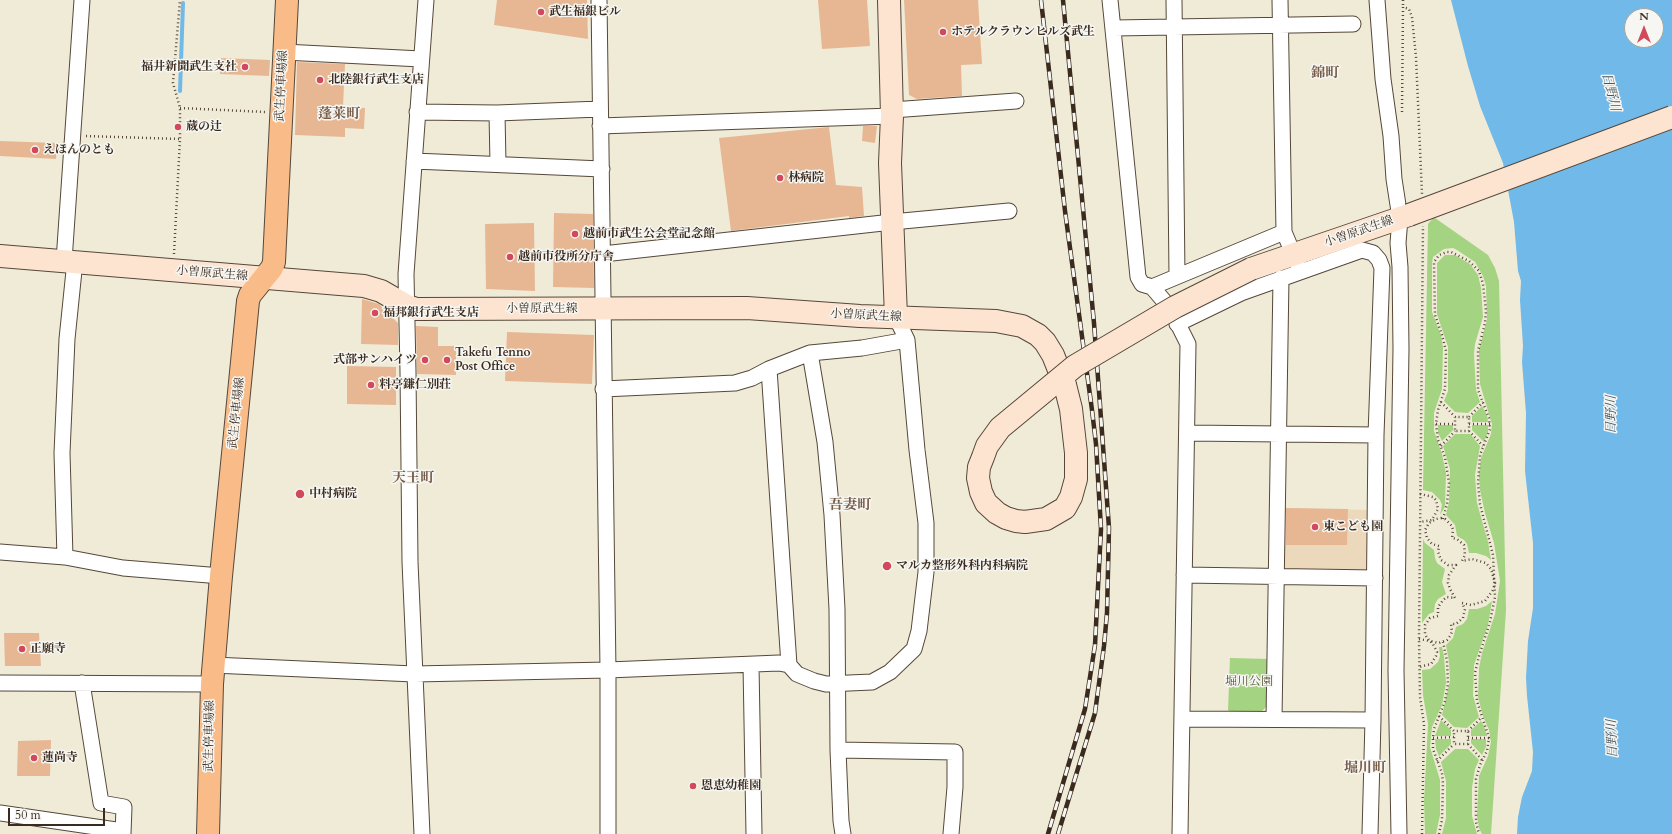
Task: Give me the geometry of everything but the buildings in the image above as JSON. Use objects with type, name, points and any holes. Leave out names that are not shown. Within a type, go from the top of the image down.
[{"type":"main road","name":"武生停車場線","points":[[208,834],[212,674],[248,301],[250,295],[265,279],[274,262],[287,0]]},
{"type":"main road","points":[[889,0],[892,113],[890,163],[896,317]]},
{"type":"main road","name":"小曽原武生線","points":[[0,256],[372,287],[407,306],[416,309],[747,308],[896,317],[996,321],[1022,326],[1038,335],[1050,348],[1065,386],[1071,409],[1076,453],[1076,479],[1071,497],[1065,508],[1046,519],[1037,522],[1016,521],[1006,518],[997,513],[986,503],[981,492],[978,478],[979,468],[982,456],[987,446],[1000,428],[1075,366],[1175,307],[1251,269],[1297,262],[1414,214],[1672,118]]},
{"type":"street","points":[[65,557],[62,453],[69,261],[82,0]]},
{"type":"street","points":[[422,834],[410,562],[406,274],[426,0]]},
{"type":"street","points":[[599,0],[603,254],[603,389],[608,670],[608,834]]},
{"type":"street","points":[[1110,0],[1138,277],[1142,284],[1152,287],[1170,308],[1188,344],[1180,834]]},
{"type":"street","points":[[1174,0],[1173,27],[1177,276]]},
{"type":"street","points":[[1280,0],[1284,232],[1297,262]]},
{"type":"street","points":[[1377,0],[1383,79],[1391,136],[1394,178],[1414,214],[1398,243],[1400,267],[1401,349],[1396,670],[1399,834]]},
{"type":"street","points":[[1114,28],[1353,24]]},
{"type":"street","points":[[284,52],[421,59]]},
{"type":"street","points":[[600,126],[892,113],[1016,101]]},
{"type":"street","points":[[418,112],[497,113],[600,109]]},
{"type":"street","points":[[497,113],[498,164]]},
{"type":"street","points":[[414,161],[602,169]]},
{"type":"street","points":[[603,254],[892,222],[1009,211]]},
{"type":"street","points":[[1152,287],[1284,232]]},
{"type":"street","points":[[1177,324],[1240,293],[1281,278],[1297,262],[1362,250],[1373,253],[1379,260],[1382,268],[1376,435],[1373,720],[1370,814],[1372,834]]},
{"type":"street","points":[[1274,719],[1281,278]]},
{"type":"street","points":[[769,369],[789,665],[796,674],[826,684],[872,682],[890,672],[914,649],[919,631],[926,572],[926,523],[917,450],[907,340],[896,317]]},
{"type":"street","points":[[603,389],[735,383],[752,378],[769,369],[810,353],[862,348],[907,340]]},
{"type":"street","points":[[810,353],[825,442],[832,508],[839,683],[838,750],[841,821],[844,834]]},
{"type":"street","points":[[1187,433],[1376,435]]},
{"type":"street","points":[[0,552],[65,557],[123,568],[221,576]]},
{"type":"street","points":[[1184,576],[1375,578]]},
{"type":"street","points":[[0,683],[82,684],[212,674],[414,674],[608,670],[778,664],[789,665]]},
{"type":"street","points":[[751,665],[754,834]]},
{"type":"street","points":[[0,812],[123,832],[124,807],[101,803],[82,684]]},
{"type":"street","points":[[1183,719],[1373,720]]},
{"type":"street","points":[[838,750],[955,752],[955,787],[951,834]]},
{"type":"path","points":[[171,271],[174,251],[180,139],[180,108],[173,83],[180,0]]},
{"type":"path","points":[[1402,114],[1403,0]]},
{"type":"path","points":[[1404,7],[1409,9],[1412,17],[1416,57],[1414,214],[1420,494],[1419,667],[1420,697],[1424,724],[1422,834]]},
{"type":"path","points":[[180,108],[267,112]]},
{"type":"path","points":[[84,136],[180,139]]},
{"type":"path","points":[[1443,519],[1447,504],[1449,483],[1446,462],[1438,440],[1436,424],[1445,389],[1446,351],[1435,316],[1434,262],[1439,255],[1447,252],[1456,253],[1469,260],[1476,268],[1483,280],[1486,317],[1478,344],[1477,367],[1478,390],[1488,412],[1490,431],[1479,462],[1478,483],[1480,504],[1491,546],[1495,583],[1493,611],[1479,656],[1476,673],[1476,693],[1481,718],[1489,738],[1487,751],[1482,760],[1476,779],[1476,822],[1479,834]]},
{"type":"path","points":[[1441,402],[1455,417],[1455,431],[1441,446]]},
{"type":"path","points":[[1469,431],[1469,417],[1483,402]]},
{"type":"path","points":[[1455,417],[1469,417]]},
{"type":"path","points":[[1436,424],[1455,424]]},
{"type":"path","points":[[1469,424],[1490,424]]},
{"type":"path","points":[[1455,431],[1469,431],[1484,446]]},
{"type":"path","points":[[1419,667],[1428,666],[1436,656],[1436,648],[1425,634],[1425,626],[1430,618],[1438,616],[1438,607],[1443,600],[1447,597],[1455,598],[1448,583],[1449,575],[1456,565],[1444,564],[1438,557],[1439,546],[1432,544],[1426,538],[1426,526],[1432,520],[1438,509],[1436,500],[1429,495],[1420,494]]},
{"type":"path","points":[[1419,639],[1434,643],[1443,642],[1452,632],[1451,624],[1456,624],[1463,618],[1465,609],[1462,603],[1471,605],[1485,601],[1490,596],[1495,583],[1491,569],[1486,563],[1472,558],[1462,561],[1465,555],[1464,545],[1457,539],[1452,538],[1452,526],[1443,519],[1420,522]]},
{"type":"path","points":[[1439,834],[1442,820],[1443,783],[1433,749],[1433,738],[1434,729],[1445,701],[1448,684],[1447,661],[1443,642]]},
{"type":"path","points":[[1437,761],[1454,744],[1454,731],[1440,716]]},
{"type":"path","points":[[1454,731],[1468,731],[1481,718]]},
{"type":"path","points":[[1468,731],[1468,744],[1482,760]]},
{"type":"path","points":[[1433,738],[1454,737]]},
{"type":"path","points":[[1468,738],[1489,738]]},
{"type":"path","points":[[1454,744],[1468,744]]},
{"type":"shaded area","points":[[1282,508],[1370,510],[1371,568],[1365,573],[1281,570]]},
{"type":"green space","points":[[1433,218],[1488,255],[1495,268],[1499,281],[1506,610],[1491,834],[1482,834],[1479,828],[1477,816],[1479,776],[1488,756],[1491,742],[1489,730],[1483,716],[1478,697],[1479,668],[1482,653],[1495,614],[1500,581],[1494,543],[1480,490],[1479,475],[1481,458],[1491,434],[1492,424],[1480,384],[1479,350],[1487,320],[1486,286],[1483,276],[1475,262],[1457,250],[1453,248],[1444,249],[1433,257],[1432,312],[1441,335],[1443,348],[1442,389],[1434,413],[1434,431],[1442,454],[1446,473],[1445,507],[1440,515],[1442,505],[1440,500],[1432,492],[1423,490],[1428,224]]},
{"type":"green space","points":[[1445,255],[1455,255],[1470,264],[1478,275],[1481,288],[1483,317],[1475,344],[1474,354],[1476,390],[1480,402],[1468,413],[1455,412],[1444,401],[1448,391],[1448,347],[1437,314],[1437,263]]},
{"type":"green space","points":[[1482,406],[1487,415],[1488,422],[1472,422],[1472,416]]},
{"type":"green space","points":[[1438,425],[1453,425],[1453,430],[1442,441],[1438,433]]},
{"type":"green space","points":[[1472,425],[1488,425],[1488,432],[1484,442],[1472,430]]},
{"type":"green space","points":[[1455,434],[1470,434],[1480,446],[1475,475],[1477,503],[1488,542],[1491,560],[1486,556],[1476,553],[1469,553],[1467,544],[1464,540],[1457,536],[1455,525],[1446,515],[1449,502],[1450,469],[1443,446]]},
{"type":"green space","points":[[1423,539],[1425,543],[1434,550],[1437,563],[1445,569],[1442,582],[1446,594],[1438,599],[1435,604],[1434,612],[1429,614],[1422,623]]},
{"type":"green space","points":[[1492,601],[1488,625],[1474,665],[1473,695],[1479,717],[1467,728],[1454,727],[1442,715],[1450,681],[1446,645],[1453,638],[1456,627],[1463,624],[1467,619],[1469,609],[1477,609],[1486,606]]},
{"type":"green space","points":[[1439,647],[1442,647],[1444,656],[1446,683],[1442,705],[1432,727],[1430,747],[1440,780],[1440,815],[1436,834],[1425,834],[1424,801],[1428,724],[1423,695],[1422,670],[1430,669],[1438,662],[1440,656]]},
{"type":"green space","name":"堀川公園","points":[[1230,658],[1269,659],[1267,706],[1260,713],[1231,712],[1228,710]]},
{"type":"green space","points":[[1441,720],[1451,730],[1451,736],[1435,736]]},
{"type":"green space","points":[[1481,721],[1487,736],[1471,736],[1471,730]]},
{"type":"green space","points":[[1435,739],[1451,739],[1451,744],[1439,756],[1436,749]]},
{"type":"green space","points":[[1471,739],[1486,739],[1486,747],[1482,755],[1471,743]]},
{"type":"green space","points":[[1455,749],[1468,749],[1479,760],[1475,769],[1472,788],[1472,816],[1477,834],[1442,834],[1446,818],[1446,781],[1441,762]]},
{"type":"water","name":"日野川","points":[[1451,0],[1672,0],[1672,834],[1517,834],[1518,817],[1522,797],[1532,771],[1533,752],[1526,678],[1528,641],[1533,608],[1533,543],[1525,471],[1526,413],[1522,362],[1523,346],[1520,300],[1521,281],[1518,271],[1514,222],[1503,163],[1480,106]]},
{"type":"waterway","points":[[180,91],[183,3]]},
{"type":"railway","points":[[1041,0],[1065,211],[1096,444],[1101,529],[1095,645],[1085,709],[1048,834]]},
{"type":"railway","points":[[1058,834],[1095,713],[1107,613],[1109,528],[1094,323],[1063,0]]},
{"type":"place","name":"武生福銀ビル","points":[[541,12]]},
{"type":"place","name":"ホテルクラウンヒルズ武生","points":[[943,32]]},
{"type":"place","name":"福井新聞武生支社","points":[[245,67]]},
{"type":"place","name":"北陸銀行武生支店","points":[[320,80]]},
{"type":"place","name":"蔵の辻","points":[[178,127]]},
{"type":"place","name":"えほんのとも","points":[[35,150]]},
{"type":"place","name":"林病院","points":[[780,178]]},
{"type":"place","name":"越前市武生公会堂記念館","points":[[575,234]]},
{"type":"place","name":"越前市役所分庁舎","points":[[510,257]]},
{"type":"place","name":"福邦銀行武生支店","points":[[375,313]]},
{"type":"place","name":"式部サンハイツ","points":[[425,360]]},
{"type":"place","name":"Takefu Tenno Post Office","points":[[447,360]]},
{"type":"place","name":"料亭鎌仁別荘","points":[[371,385]]},
{"type":"place","name":"中村病院","points":[[300,494]]},
{"type":"place","name":"東こども園","points":[[1315,527]]},
{"type":"place","name":"マルカ整形外科内科病院","points":[[887,566]]},
{"type":"place","name":"正願寺","points":[[22,649]]},
{"type":"place","name":"蓮尚寺","points":[[34,758]]},
{"type":"place","name":"恩恵幼稚園","points":[[693,786]]},
{"type":"district","name":"錦町","points":[[1325,74]]},
{"type":"district","name":"蓬莱町","points":[[339,115]]},
{"type":"district","name":"天王町","points":[[413,479]]},
{"type":"district","name":"吾妻町","points":[[850,506]]},
{"type":"district","name":"堀川町","points":[[1365,769]]}]
